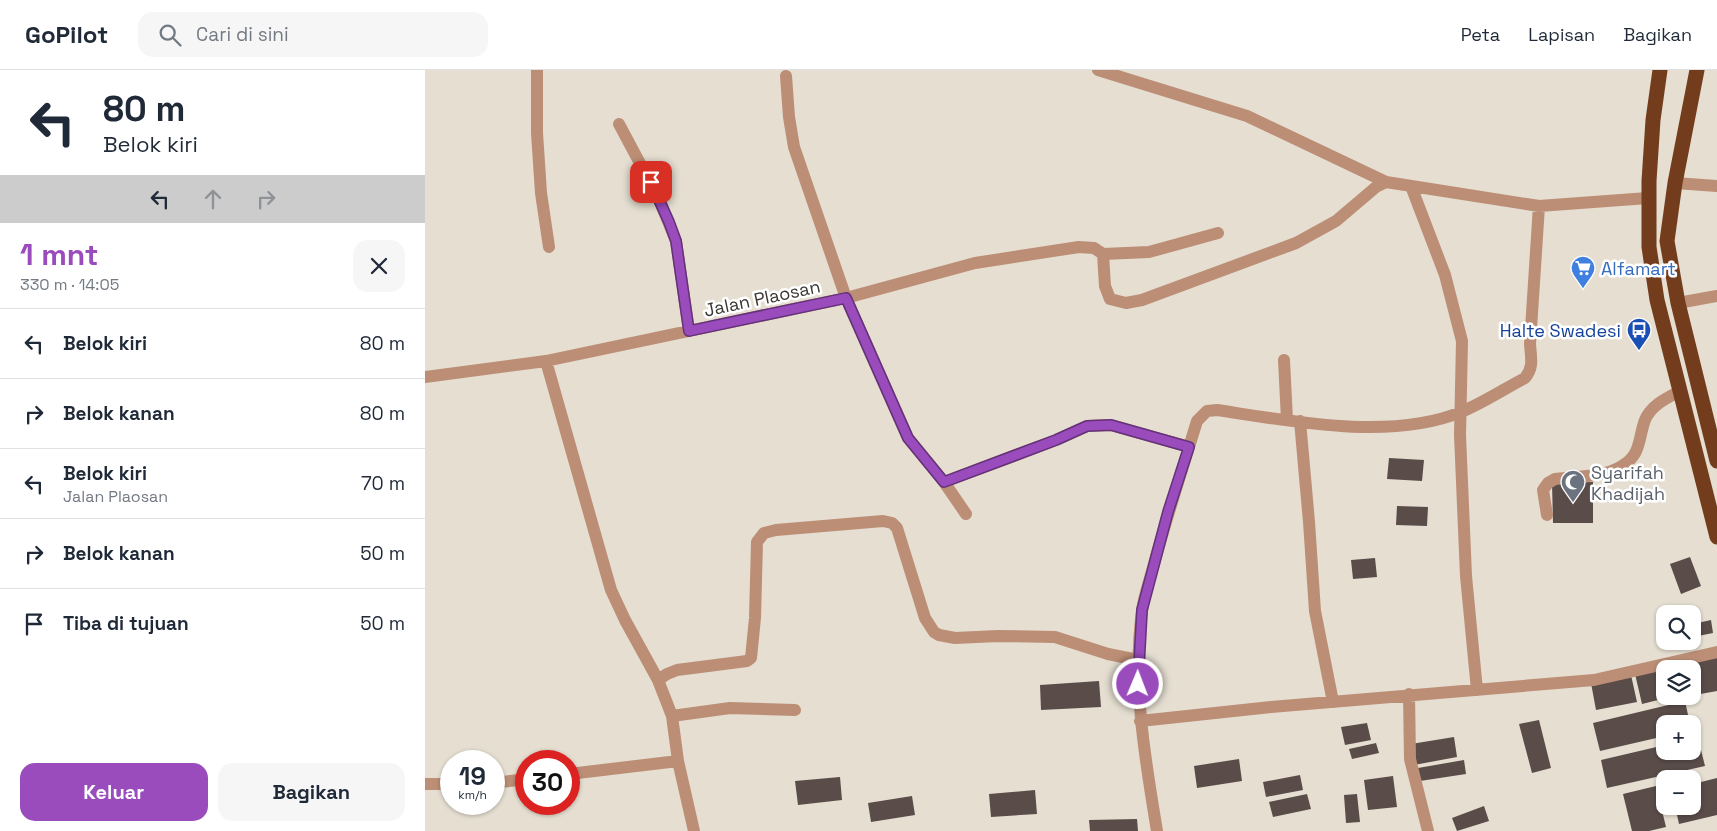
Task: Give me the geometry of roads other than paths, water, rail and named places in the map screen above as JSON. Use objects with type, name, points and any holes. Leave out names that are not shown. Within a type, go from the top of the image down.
[{"type":"highway","points":[[1660,70],[1656,90],[1648,198],[1649,247],[1657,300],[1717,537]]},
{"type":"highway","points":[[1697,74],[1675,183],[1667,241],[1679,303],[1717,461]]},
{"type":"street","points":[[537,70],[537,133],[541,193],[549,247]]},
{"type":"street","points":[[1098,70],[1247,116],[1387,182],[1539,206],[1648,198]]},
{"type":"street","points":[[786,76],[789,117],[794,147],[846,298],[908,438],[944,482],[966,514]]},
{"type":"street","points":[[619,124],[658,197],[676,241],[689,331]]},
{"type":"street","points":[[1103,254],[1105,286],[1110,299],[1126,303],[1142,300],[1296,243],[1336,221],[1376,187],[1387,182]]},
{"type":"street","points":[[1675,183],[1717,186]]},
{"type":"street","points":[[1411,186],[1445,275],[1462,341],[1461,412],[1466,576],[1477,690]]},
{"type":"street","points":[[1157,831],[1141,738],[1138,660],[1142,610],[1168,512],[1197,421],[1207,411],[1217,410],[1355,427],[1427,422],[1461,412],[1525,378],[1531,371],[1530,344],[1539,206]]},
{"type":"street","name":"Jalan Plaosan","points":[[425,377],[546,361],[846,298],[975,263],[1079,247],[1093,248],[1103,254],[1149,252],[1218,233]]},
{"type":"street","points":[[1679,303],[1717,296]]},
{"type":"street","points":[[1284,360],[1287,420]]},
{"type":"street","points":[[546,361],[611,590],[658,680],[672,716],[678,761],[694,831]]},
{"type":"street","points":[[1547,515],[1543,490],[1548,483],[1555,479],[1606,472],[1622,467],[1634,456],[1640,443],[1645,419],[1655,406],[1679,391]]},
{"type":"street","points":[[1300,421],[1315,611],[1333,702]]},
{"type":"street","points":[[944,482],[1056,440],[1087,426],[1111,425],[1189,447]]},
{"type":"street","points":[[658,680],[677,670],[747,661],[751,658],[755,618],[757,542],[764,533],[776,530],[883,521],[892,523],[897,528],[925,618],[934,632],[939,635],[955,638],[998,636],[1055,637],[1108,654],[1138,660]]},
{"type":"street","points":[[1140,721],[1409,694],[1594,680],[1717,652]]},
{"type":"street","points":[[1409,694],[1410,759],[1428,831]]},
{"type":"street","points":[[672,716],[730,708],[795,710]]},
{"type":"street","points":[[580,773],[678,761]]},
{"type":"street","points":[[425,784],[440,784]]},
{"type":"place","name":"Alfamart","points":[[1583,289]]},
{"type":"place","name":"Halte Swadesi","points":[[1639,351]]},
{"type":"place","name":"Syarifah Khadijah","points":[[1573,503]]}]
